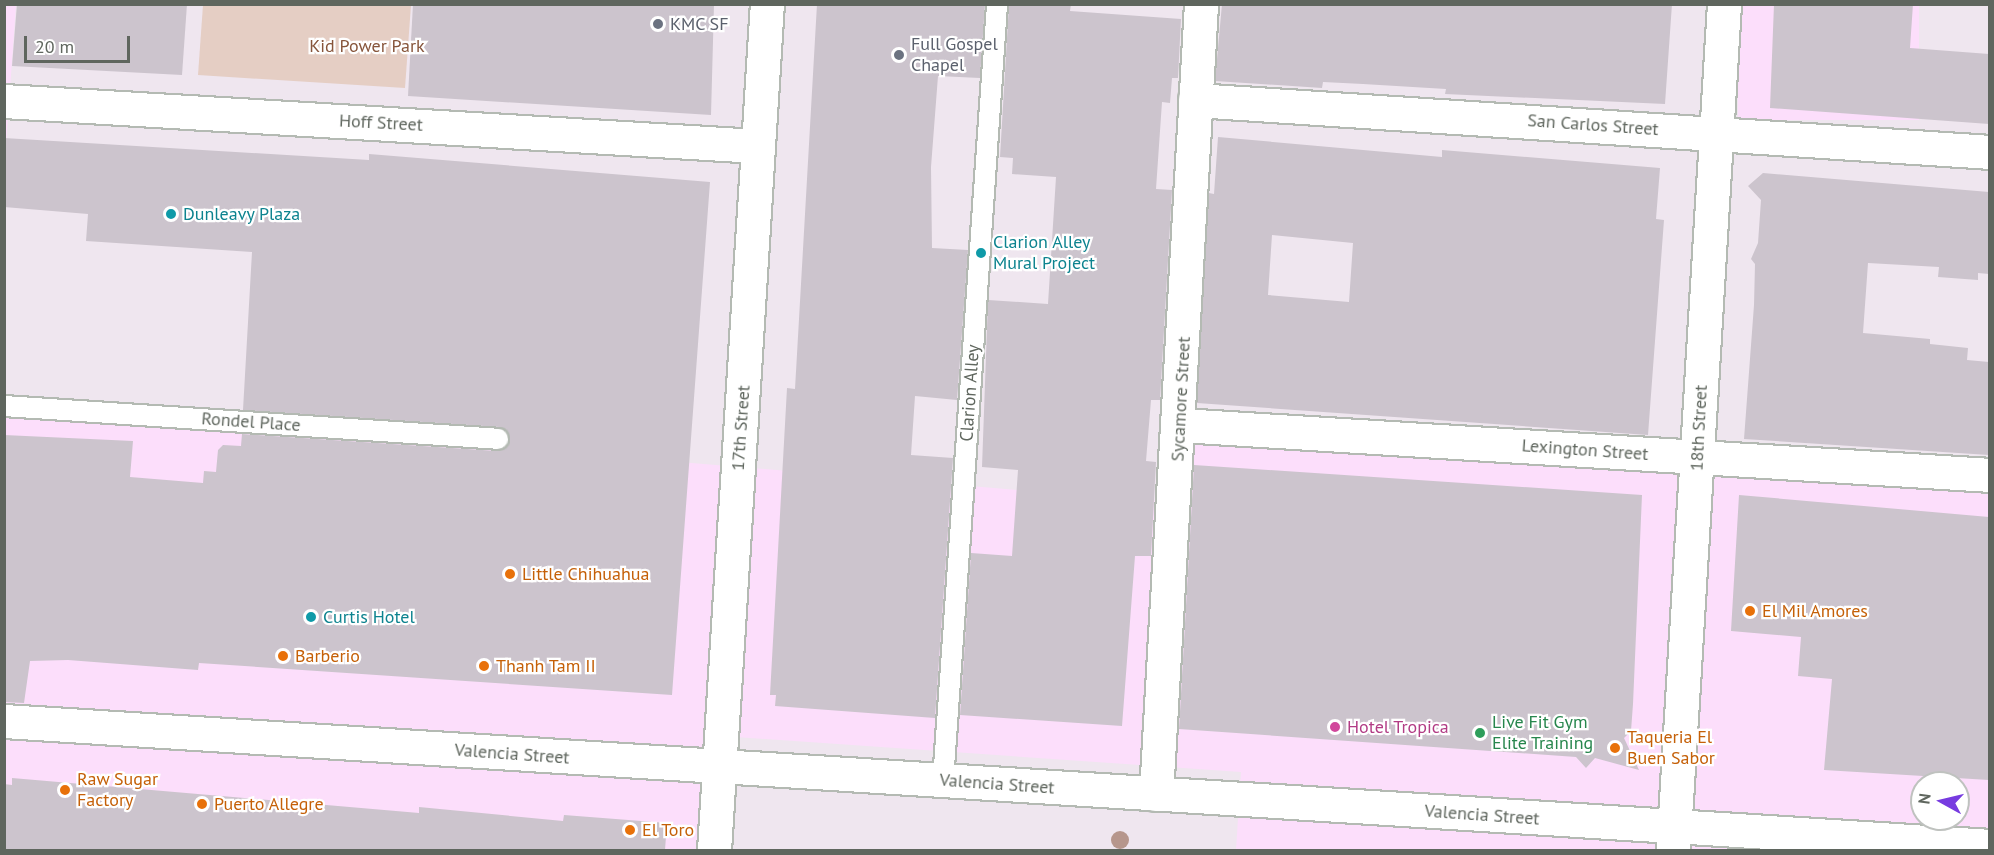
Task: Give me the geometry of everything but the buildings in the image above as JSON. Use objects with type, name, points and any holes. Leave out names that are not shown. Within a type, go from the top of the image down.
[{"type":"street","name":"17th Street","points":[[714,850],[767,4]]},
{"type":"street","name":"Sycamore Street","points":[[1156,794],[1180,425],[1195,100],[1202,4]]},
{"type":"street","name":"18th Street","points":[[1673,838],[1718,133],[1724,4]]},
{"type":"street","name":"San Carlos Street","points":[[1195,100],[1989,152]]},
{"type":"street","name":"Hoff Street","points":[[4,101],[758,146]]},
{"type":"street","name":"Lexington Street","points":[[1180,425],[1989,475]]},
{"type":"street","name":"Valencia Street","points":[[4,721],[1156,794],[1673,838],[1989,846]]},
{"type":"lane","name":"Clarion Alley","points":[[943,781],[998,4]]},
{"type":"lane","name":"Rondel Place","points":[[4,406],[498,439]]},
{"type":"shaded area","points":[[5,5],[16,5],[5,159]]},
{"type":"shaded area","points":[[1738,5],[1919,5],[1919,120],[1738,120]]},
{"type":"shaded area","points":[[4,406],[1174,503],[1180,425],[1989,484],[1989,850],[1236,850],[1241,772],[706,735],[696,850],[5,850]]},
{"type":"green space","name":"Kid Power Park","points":[[203,5],[411,5],[405,88],[198,75]]},
{"type":"place","name":"KMC SF","points":[[658,24]]},
{"type":"place","name":"Full Gospel Chapel","points":[[899,55]]},
{"type":"place","name":"Dunleavy Plaza","points":[[171,214]]},
{"type":"place","name":"Clarion Alley Mural Project","points":[[981,253]]},
{"type":"place","name":"Little Chihuahua","points":[[510,574]]},
{"type":"place","name":"El Mil Amores","points":[[1750,611]]},
{"type":"place","name":"Curtis Hotel","points":[[311,617]]},
{"type":"place","name":"Barberio","points":[[283,656]]},
{"type":"place","name":"Thanh Tam II","points":[[484,666]]},
{"type":"place","name":"Hotel Tropica","points":[[1335,727]]},
{"type":"place","name":"Live Fit Gym Elite Training","points":[[1480,733]]},
{"type":"place","name":"Taqueria El Buen Sabor","points":[[1615,748]]},
{"type":"place","name":"Raw Sugar Factory","points":[[65,790]]},
{"type":"place","name":"Puerto Allegre","points":[[202,804]]},
{"type":"place","name":"El Toro","points":[[630,830]]}]
